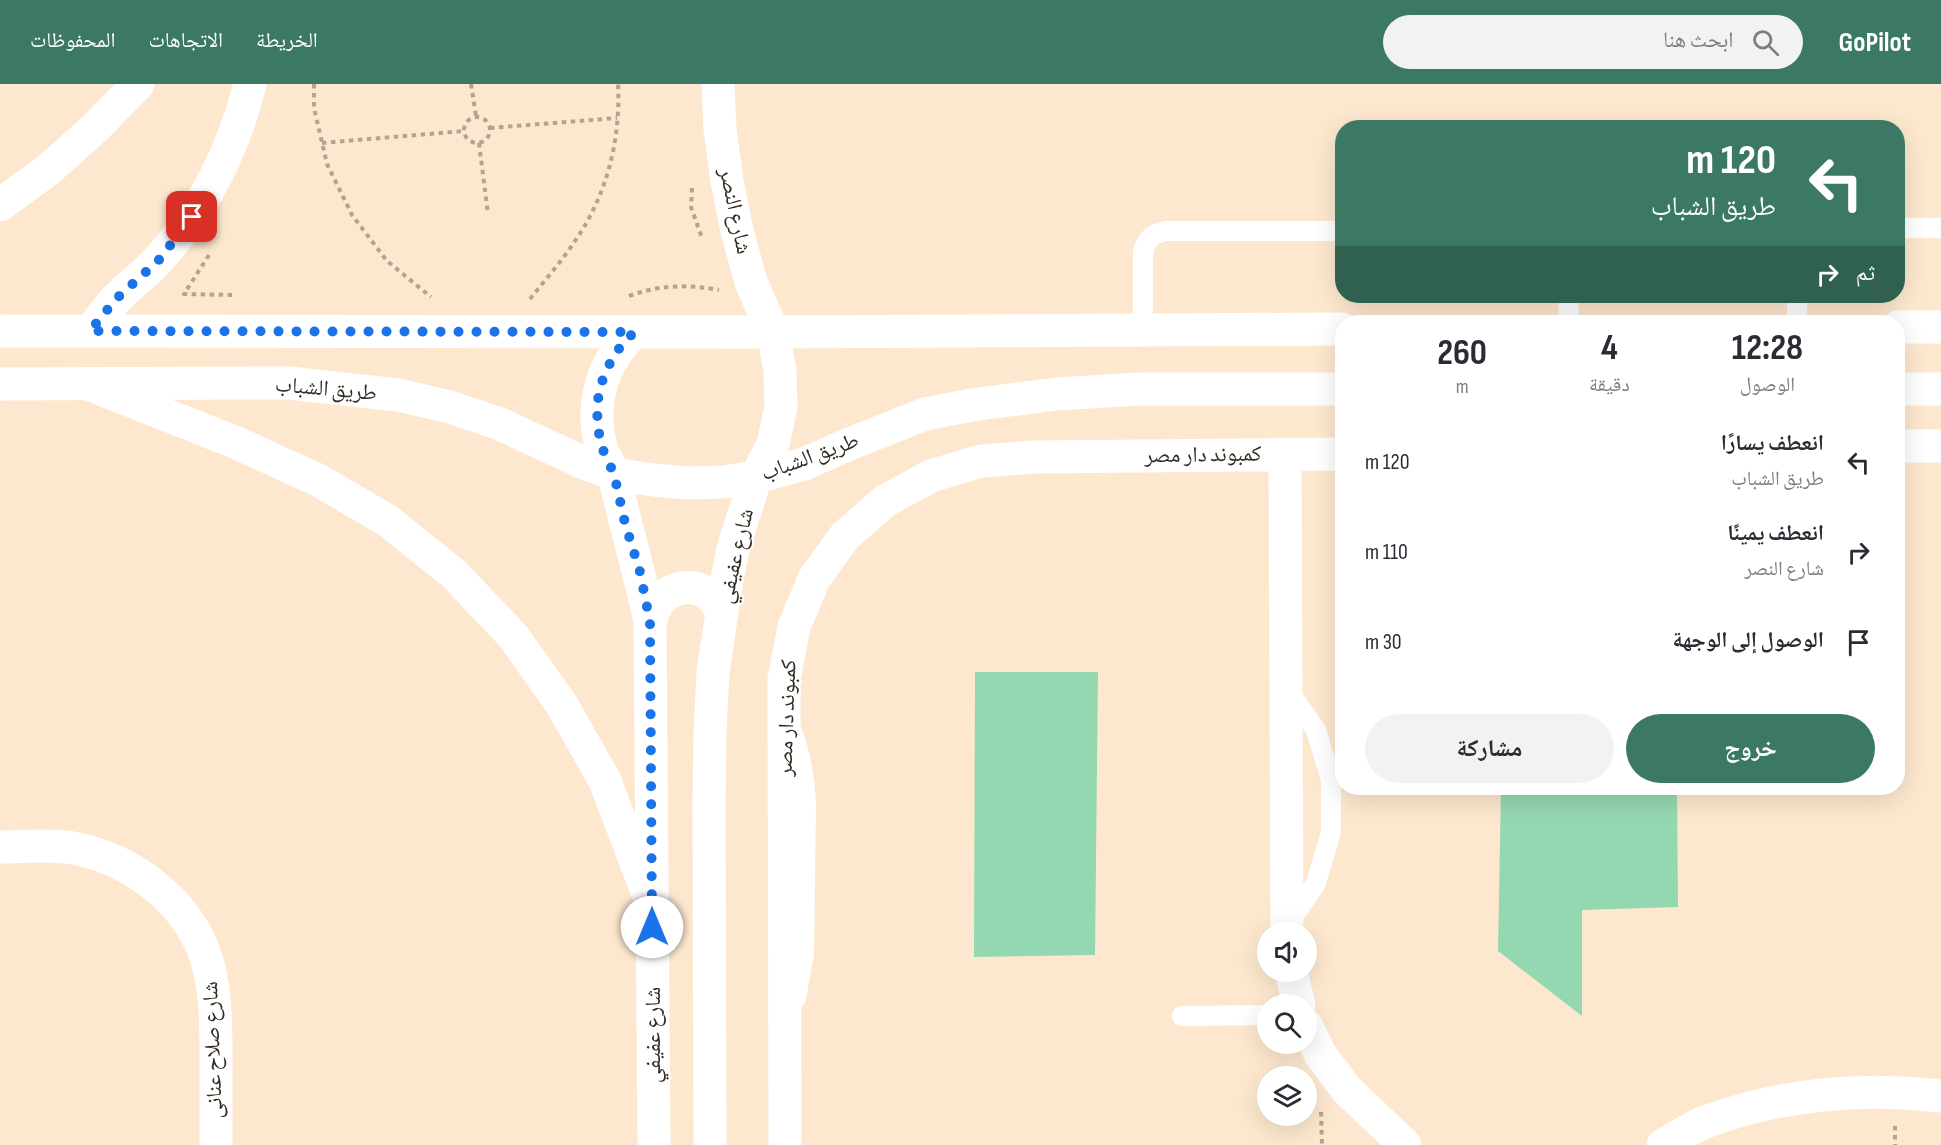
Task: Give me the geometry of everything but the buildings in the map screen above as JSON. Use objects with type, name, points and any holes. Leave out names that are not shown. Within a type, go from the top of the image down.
[{"type":"street","points":[[0,205],[48,170],[96,128],[138,84]]},
{"type":"street","points":[[90,331],[116,299],[158,261],[192,217],[221,168],[242,116],[250,84]]},
{"type":"street","name":"شارع النصر","points":[[718,84],[720,129],[737,231],[751,282],[773,332]]},
{"type":"street","points":[[1905,327],[1941,327]]},
{"type":"street","points":[[0,331],[773,332],[1335,329]]},
{"type":"street","name":"شارع عفيفي","points":[[634,332],[617,351],[604,374],[598,399],[597,425],[603,450],[614,474],[625,523],[640,572],[650,622],[654,1145]]},
{"type":"street","name":"شارع عفيفي","points":[[710,1145],[710,732],[713,672],[734,545],[756,477],[773,444],[781,407],[780,370],[773,332]]},
{"type":"street","name":"طريق الشباب","points":[[0,384],[289,383],[398,395],[450,407],[500,424],[582,462],[614,474],[688,483],[723,482],[756,477],[804,464],[925,414],[972,405],[1056,394],[1140,389],[1335,389]]},
{"type":"street","points":[[88,384],[237,443],[318,480],[388,521],[454,574],[513,636],[562,705],[605,781],[652,904]]},
{"type":"street","points":[[1905,389],[1941,389]]},
{"type":"street","points":[[1905,446],[1941,446]]},
{"type":"street","name":"كمبوند دار مصر","points":[[785,1145],[784,679],[794,627],[814,579],[845,536],[885,501],[930,476],[981,461],[1035,457],[1335,454]]},
{"type":"street","points":[[1285,455],[1287,922]]},
{"type":"street","points":[[650,622],[656,606],[663,597],[674,590],[685,588],[697,589],[708,594],[717,602],[722,613]]},
{"type":"street","name":"شارع صلاح عنانى","points":[[0,847],[71,848],[109,857],[144,876],[173,902],[196,934],[210,970],[216,1009],[216,1145]]},
{"type":"street","points":[[1317,1048],[1347,1090],[1405,1145]]},
{"type":"street","points":[[1663,1145],[1706,1122],[1755,1106],[1808,1097],[1848,1094],[1895,1092],[1941,1096]]},
{"type":"lane","points":[[1905,228],[1941,228]]},
{"type":"lane","points":[[1143,330],[1143,251],[1147,241],[1155,233],[1166,231],[1335,231]]},
{"type":"lane","points":[[1286,686],[1316,730],[1331,780],[1331,832],[1316,883],[1291,922]]},
{"type":"lane","points":[[1182,1016],[1257,1015]]},
{"type":"path","points":[[314,84],[314,108],[327,164],[352,215],[387,261],[432,297],[420,297]]},
{"type":"path","points":[[471,84],[476,116]]},
{"type":"path","points":[[530,299],[576,240],[603,190],[614,153],[618,84]]},
{"type":"path","points":[[476,116],[488,122],[490,128],[489,135],[479,143],[472,142],[466,137],[464,131],[469,119],[476,116]]},
{"type":"path","points":[[490,128],[617,118]]},
{"type":"path","points":[[322,143],[464,131]]},
{"type":"path","points":[[479,143],[488,214]]},
{"type":"path","points":[[692,185],[691,207],[703,243]]},
{"type":"path","points":[[213,249],[184,294],[243,295]]},
{"type":"path","points":[[627,297],[664,287],[695,285],[723,291],[719,281]]},
{"type":"path","points":[[519,299],[541,299]]},
{"type":"green space","points":[[975,672],[1098,672],[1095,955],[974,957]]},
{"type":"green space","points":[[1501,795],[1677,795],[1678,907],[1582,910],[1582,1016],[1498,951]]},
{"type":"route","points":[[192,217],[158,261],[116,299],[90,331],[634,332],[617,351],[604,374],[598,399],[597,425],[603,450],[614,474],[625,523],[640,572],[650,622],[652,927]]}]
